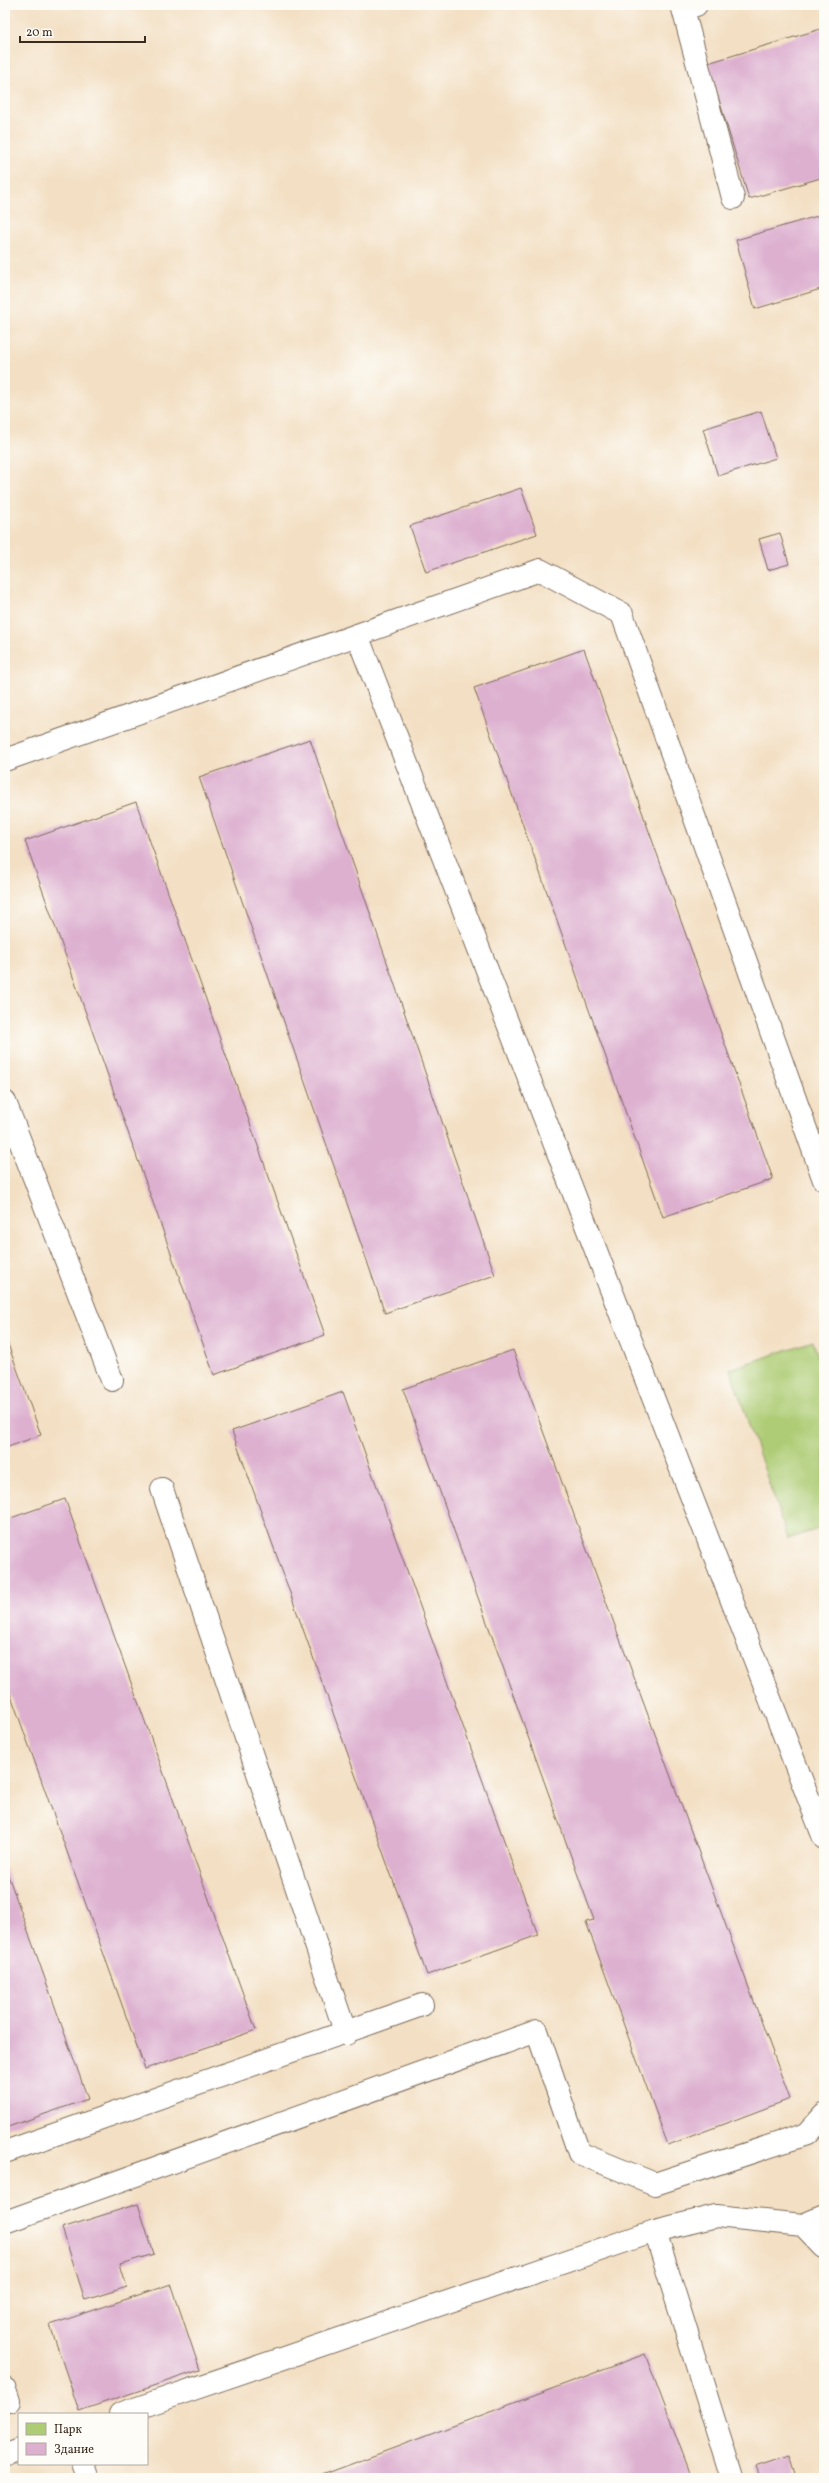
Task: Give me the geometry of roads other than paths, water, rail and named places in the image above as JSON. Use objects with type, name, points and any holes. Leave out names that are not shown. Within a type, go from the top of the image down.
[{"type":"lane","points":[[687,6],[733,198]]},
{"type":"lane","points":[[5,760],[540,570],[622,614],[824,1180]]},
{"type":"lane","points":[[357,634],[824,1838]]},
{"type":"lane","points":[[5,1102],[112,1380]]},
{"type":"lane","points":[[162,1488],[346,2034]]},
{"type":"lane","points":[[5,2152],[346,2034],[422,2005]]},
{"type":"lane","points":[[5,2222],[537,2031],[579,2153],[655,2184],[807,2134],[824,2115]]},
{"type":"lane","points":[[123,2413],[655,2230],[716,2216],[803,2225],[824,2216]]},
{"type":"lane","points":[[803,2225],[824,2247]]},
{"type":"lane","points":[[655,2230],[732,2478]]},
{"type":"lane","points":[[5,2455],[18,2450]]},
{"type":"lane","points":[[83,2465],[88,2478]]}]
